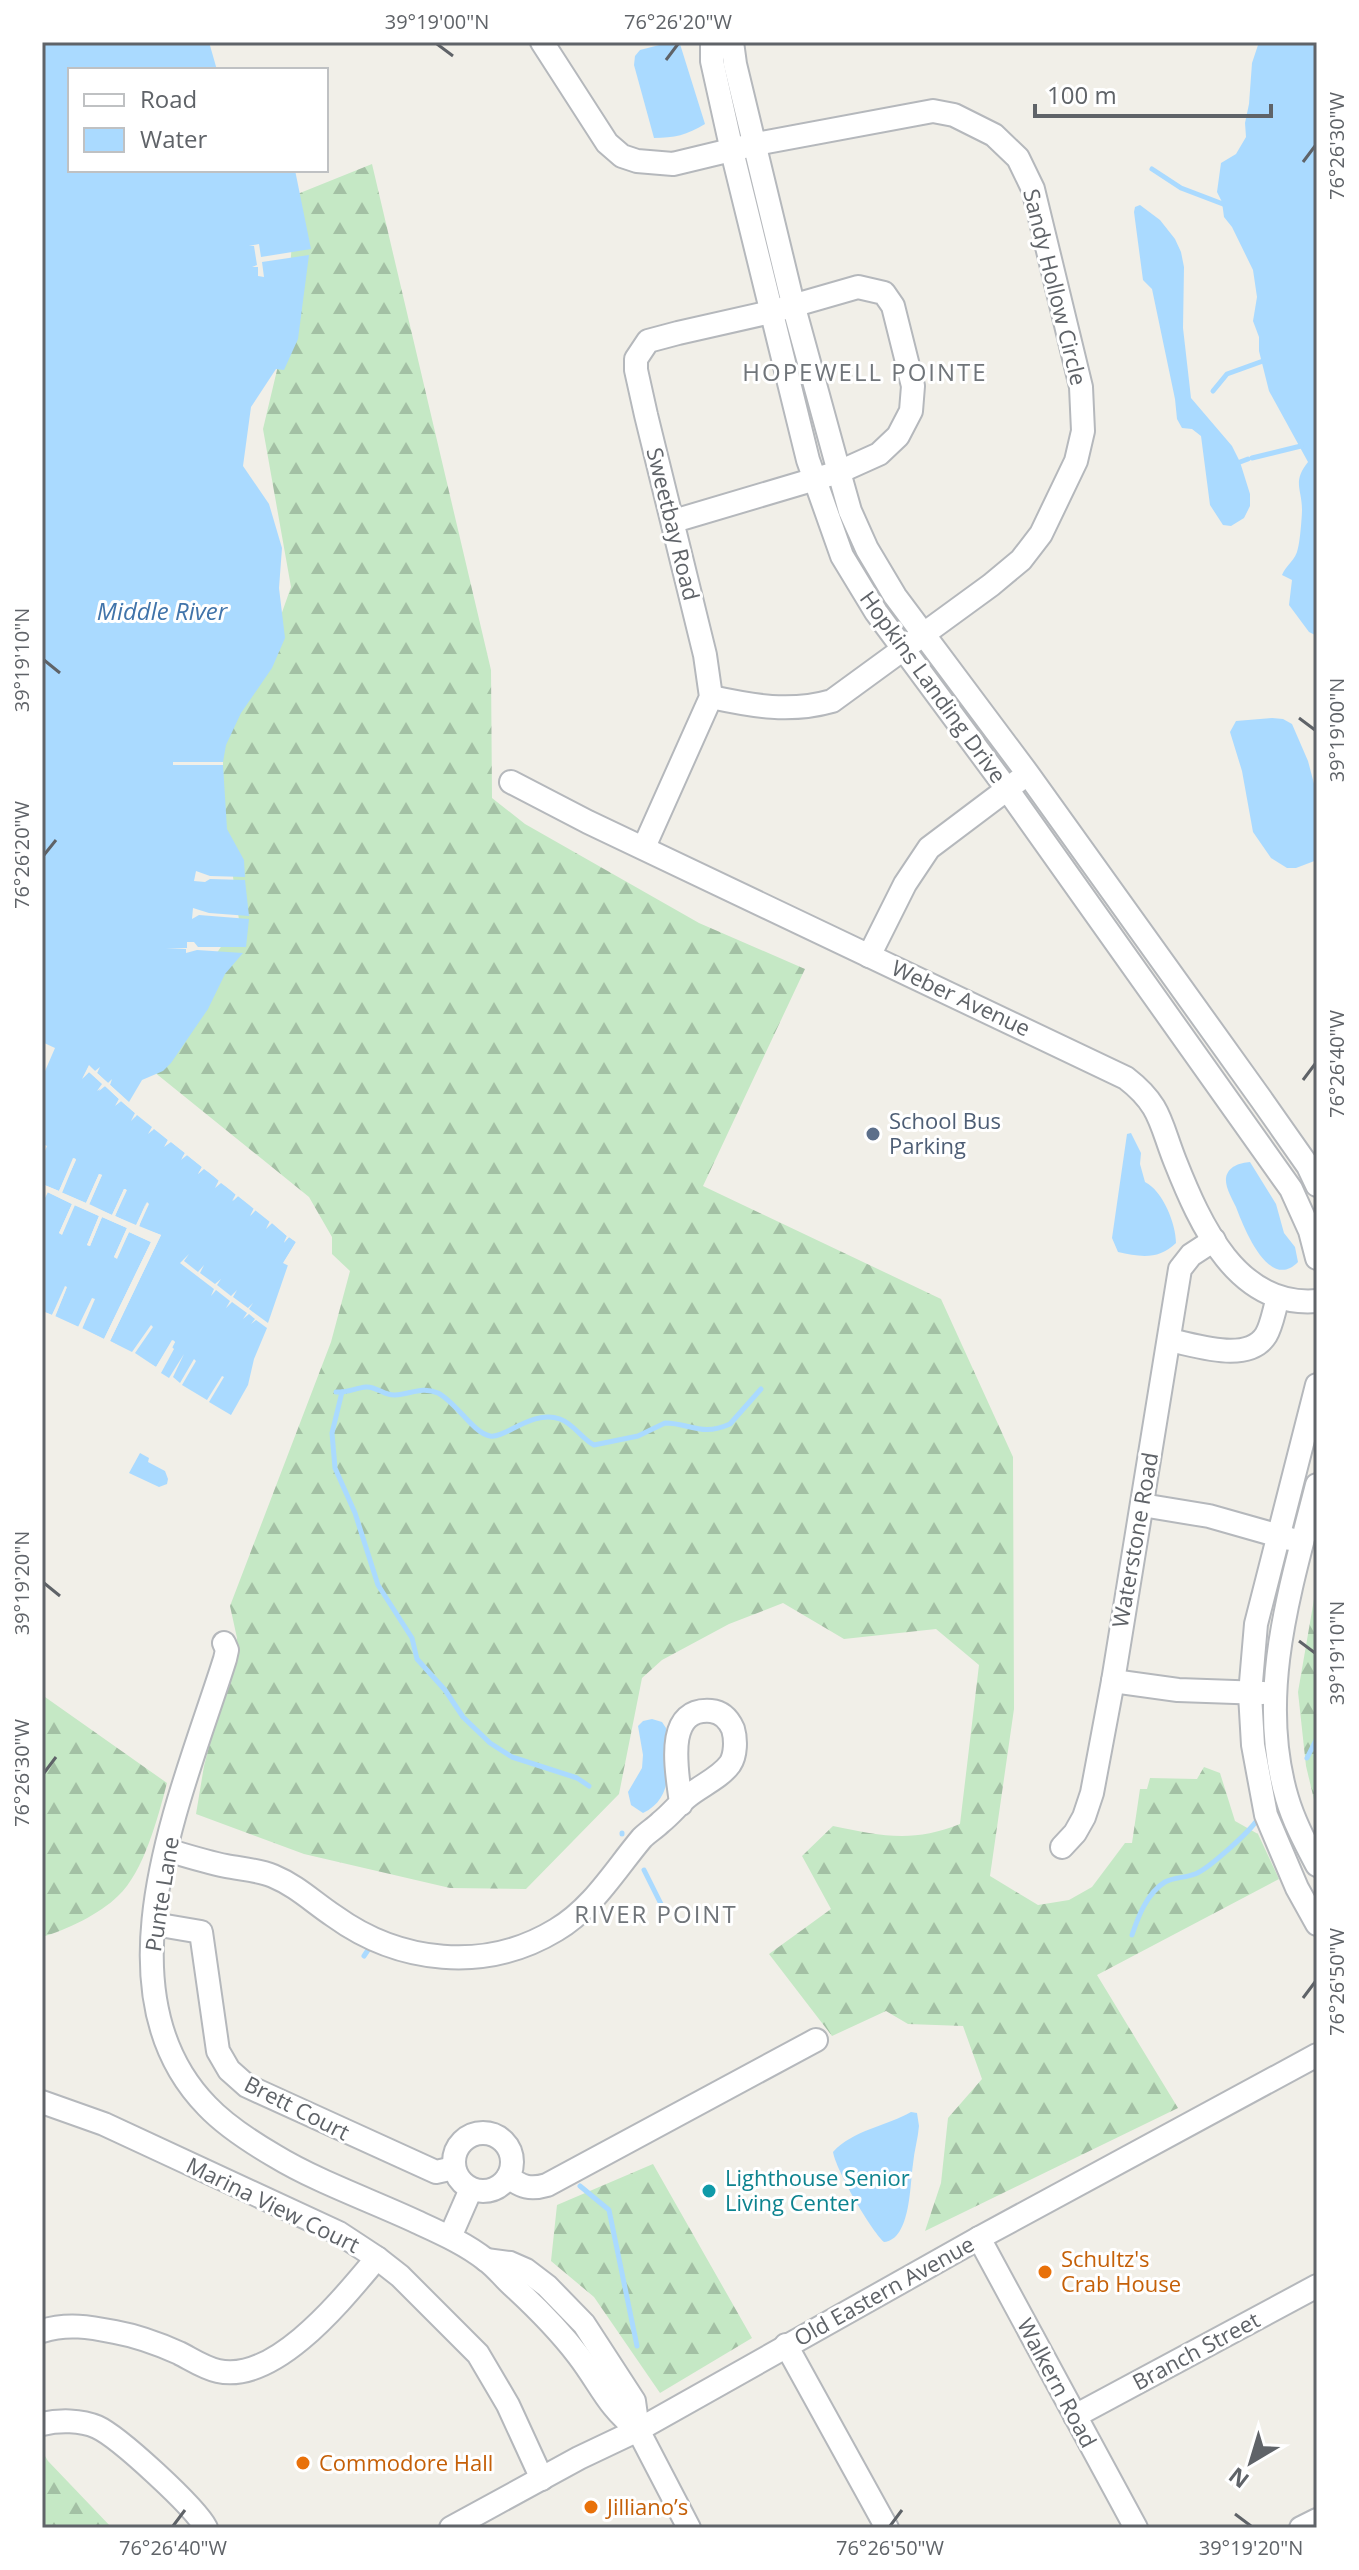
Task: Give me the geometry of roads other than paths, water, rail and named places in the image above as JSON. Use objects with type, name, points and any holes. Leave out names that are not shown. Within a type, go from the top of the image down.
[{"type":"street","name":"Sandy Hollow Circle","points":[[542,42],[596,129],[622,156],[652,164],[673,164],[756,144],[933,111],[954,115],[994,135],[1018,158],[1033,189],[1081,387],[1083,431],[1076,461],[1041,534],[1021,560],[991,585],[832,701],[802,709],[711,697]]},
{"type":"street","name":"Hopkins Landing Drive","points":[[712,42],[712,61],[771,312],[814,481],[842,556],[876,612],[1007,789],[1291,1189],[1310,1231],[1317,1258]]},
{"type":"street","name":"Hopkins Landing Drive","points":[[732,42],[793,304],[850,511],[867,549],[895,596],[1028,774],[1261,1099],[1308,1166],[1317,1185]]},
{"type":"street","name":"Sweetbay Road","points":[[711,697],[705,655],[646,415],[636,359],[648,341],[771,312],[858,287],[884,293],[893,306],[913,386],[911,411],[898,436],[879,454],[839,472]]},
{"type":"street","points":[[674,521],[839,472]]},
{"type":"street","points":[[644,847],[711,697]]},
{"type":"street","points":[[869,956],[905,884],[929,848],[1028,774]]},
{"type":"street","name":"Weber Avenue","points":[[511,782],[588,822],[1126,1078],[1151,1100],[1175,1161],[1214,1240],[1236,1272],[1262,1291],[1278,1298],[1317,1301]]},
{"type":"street","name":"Waterstone Road","points":[[1062,1847],[1084,1817],[1092,1793],[1180,1269],[1191,1255],[1214,1240]]},
{"type":"street","points":[[1169,1340],[1227,1350],[1250,1348],[1267,1333],[1278,1298]]},
{"type":"street","points":[[1317,1385],[1256,1624],[1250,1694],[1255,1760],[1266,1815],[1277,1843],[1311,1899],[1317,1924]]},
{"type":"street","points":[[1317,1485],[1279,1644],[1276,1693],[1278,1750],[1287,1797],[1317,1865]]},
{"type":"street","points":[[1142,1505],[1209,1516],[1302,1542]]},
{"type":"street","name":"Punte Lane","points":[[224,1643],[227,1650],[225,1659],[196,1741],[167,1850],[154,1924],[151,1965],[158,2024],[169,2052],[205,2105],[225,2123],[277,2157],[450,2237],[486,2260],[510,2263],[526,2270],[584,2324],[634,2401],[638,2430],[689,2528]]},
{"type":"street","points":[[1113,1681],[1178,1690],[1276,1693]]},
{"type":"street","points":[[167,1850],[270,1875],[304,1892],[344,1922],[400,1951],[439,1959],[470,1958],[531,1943],[572,1919],[604,1888],[645,1834],[681,1804]]},
{"type":"street","name":"Brett Court","points":[[154,1924],[201,1932],[218,2051],[229,2070],[247,2086],[436,2172],[454,2168]]},
{"type":"street","points":[[508,2177],[523,2188],[547,2185],[816,2040]]},
{"type":"street","name":"Old Eastern Avenue","points":[[451,2528],[638,2430],[979,2238],[1317,2055]]},
{"type":"street","name":"Marina View Court","points":[[42,2102],[118,2130],[339,2233],[377,2258],[400,2276],[478,2354],[508,2405],[542,2479]]},
{"type":"street","points":[[485,2132],[496,2135],[510,2151],[513,2161],[508,2177],[496,2188],[485,2191],[471,2189],[457,2177],[454,2168],[453,2157],[457,2147],[464,2138],[485,2132]]},
{"type":"street","points":[[450,2237],[471,2189]]},
{"type":"street","name":"Walkern Road","points":[[979,2238],[1136,2528]]},
{"type":"street","points":[[42,2331],[57,2326],[80,2326],[119,2333],[147,2340],[217,2371],[236,2373],[256,2368],[293,2344],[334,2310],[377,2258]]},
{"type":"street","name":"Branch Street","points":[[1075,2416],[1317,2286]]},
{"type":"street","points":[[786,2345],[887,2528]]},
{"type":"street","points":[[42,2424],[63,2421],[97,2427],[186,2503],[206,2528]]},
{"type":"street","points":[[1301,2528],[1317,2520]]},
{"type":"water","name":"Middle River","points":[[42,42],[209,42],[216,68],[68,68],[68,172],[295,172],[311,249],[261,257],[259,244],[249,246],[254,246],[257,265],[252,267],[258,267],[258,276],[264,277],[262,262],[309,255],[298,339],[284,370],[276,369],[251,407],[243,466],[269,504],[282,548],[279,588],[285,638],[272,668],[241,713],[226,745],[223,762],[173,762],[173,765],[223,765],[227,829],[244,860],[245,877],[210,876],[196,871],[194,881],[245,880],[249,916],[209,913],[193,908],[192,919],[199,915],[249,919],[246,947],[198,947],[194,942],[187,942],[187,948],[166,948],[186,949],[186,953],[197,950],[243,953],[225,974],[208,1009],[171,1063],[163,1071],[142,1080],[129,1102],[97,1073],[98,1069],[96,1072],[89,1066],[83,1078],[89,1072],[103,1084],[99,1091],[105,1086],[119,1099],[116,1105],[121,1101],[135,1113],[135,1117],[137,1114],[153,1127],[152,1131],[154,1128],[168,1140],[165,1146],[170,1141],[185,1153],[182,1158],[187,1155],[202,1167],[198,1174],[204,1168],[219,1181],[217,1185],[221,1182],[236,1195],[233,1201],[238,1196],[254,1209],[251,1215],[255,1210],[270,1222],[267,1227],[272,1223],[287,1236],[284,1242],[289,1237],[296,1242],[284,1262],[288,1265],[268,1323],[249,1309],[253,1303],[248,1308],[233,1297],[237,1290],[231,1296],[217,1285],[221,1279],[215,1284],[200,1273],[204,1265],[198,1272],[184,1261],[189,1254],[180,1263],[214,1289],[211,1296],[216,1290],[230,1301],[226,1308],[232,1302],[247,1313],[243,1319],[249,1314],[255,1319],[251,1324],[256,1320],[267,1328],[254,1359],[248,1385],[231,1415],[209,1402],[224,1377],[207,1400],[182,1385],[196,1361],[194,1359],[180,1383],[173,1377],[184,1354],[169,1378],[161,1373],[174,1349],[173,1340],[156,1367],[135,1353],[153,1327],[151,1325],[132,1352],[110,1341],[161,1235],[139,1227],[146,1203],[136,1226],[115,1216],[126,1189],[112,1215],[89,1204],[102,1175],[99,1174],[86,1203],[61,1192],[76,1160],[74,1158],[59,1191],[42,1184],[42,1158],[47,1146],[42,1151],[42,1078],[55,1048],[42,1042]]},
{"type":"water","points":[[671,42],[680,44],[705,124],[680,135],[654,138],[634,65],[635,56],[640,50]]},
{"type":"water","points":[[1259,42],[1317,42],[1317,636],[1309,632],[1289,605],[1292,580],[1282,575],[1299,545],[1302,510],[1299,480],[1308,462],[1269,391],[1253,321],[1257,297],[1253,270],[1224,217],[1217,192],[1221,163],[1236,154],[1246,137],[1252,63]]},
{"type":"water","points":[[1140,205],[1160,220],[1181,252],[1184,267],[1183,328],[1191,398],[1232,446],[1250,494],[1250,506],[1244,518],[1231,526],[1223,525],[1210,505],[1201,436],[1192,429],[1182,428],[1177,419],[1152,289],[1143,280],[1134,212],[1135,207]]},
{"type":"water","points":[[1272,718],[1292,724],[1308,761],[1317,795],[1317,860],[1296,868],[1287,868],[1271,858],[1253,832],[1242,771],[1230,732],[1236,721]]},
{"type":"water","points":[[1131,1133],[1141,1153],[1140,1164],[1145,1182],[1163,1200],[1174,1227],[1176,1243],[1156,1255],[1118,1252],[1112,1238],[1127,1134]]},
{"type":"water","points":[[1250,1162],[1276,1204],[1284,1233],[1295,1247],[1298,1262],[1287,1269],[1277,1269],[1259,1254],[1228,1189],[1226,1178],[1229,1171],[1239,1164]]},
{"type":"water","points":[[47,1192],[72,1204],[59,1233],[62,1234],[74,1205],[99,1216],[87,1245],[90,1246],[102,1217],[127,1228],[114,1257],[129,1232],[151,1242],[104,1339],[82,1328],[94,1299],[79,1327],[55,1316],[67,1287],[52,1315],[42,1311],[42,1204]]},
{"type":"water","points":[[140,1453],[149,1458],[148,1462],[165,1471],[167,1484],[159,1487],[129,1473]]},
{"type":"water","points":[[652,1719],[662,1722],[666,1728],[668,1776],[661,1797],[643,1813],[631,1805],[628,1792],[642,1768],[638,1726]]},
{"type":"water","points":[[911,2112],[917,2113],[919,2126],[908,2209],[900,2232],[884,2242],[854,2199],[833,2152],[850,2138]]},
{"type":"waterway","points":[[1152,169],[1181,188],[1223,204]]},
{"type":"waterway","points":[[1213,391],[1227,374],[1263,361]]},
{"type":"waterway","points":[[1252,458],[1301,446]]},
{"type":"waterway","points":[[1240,462],[1248,459]]},
{"type":"waterway","points":[[336,1392],[366,1387],[391,1395],[432,1391],[445,1397],[484,1434],[496,1436],[530,1421],[550,1417],[565,1421],[594,1445],[638,1436],[665,1423],[703,1429],[720,1428],[730,1424],[761,1389]]},
{"type":"waterway","points":[[342,1392],[332,1433],[335,1468],[355,1513],[378,1585],[412,1638],[417,1659],[445,1690],[463,1717],[490,1743],[512,1757],[577,1778],[589,1786]]},
{"type":"waterway","points":[[1307,1758],[1317,1738]]},
{"type":"waterway","points":[[1132,1935],[1153,1892],[1168,1880],[1195,1874],[1210,1865],[1241,1838],[1259,1816]]},
{"type":"waterway","points":[[644,1870],[666,1914]]},
{"type":"waterway","points":[[364,1956],[368,1950]]},
{"type":"waterway","points":[[580,2186],[609,2210],[637,2346]]},
{"type":"place","name":"School Bus Parking","points":[[873,1134]]},
{"type":"place","name":"Lighthouse Senior Living Center","points":[[709,2191]]},
{"type":"place","name":"Schultz's Crab House","points":[[1045,2272]]},
{"type":"place","name":"Commodore Hall","points":[[303,2463]]},
{"type":"place","name":"Jilliano’s","points":[[591,2507]]},
{"type":"district","name":"HOPEWELL POINTE","points":[[865,373]]},
{"type":"district","name":"RIVER POINT","points":[[656,1915]]}]
